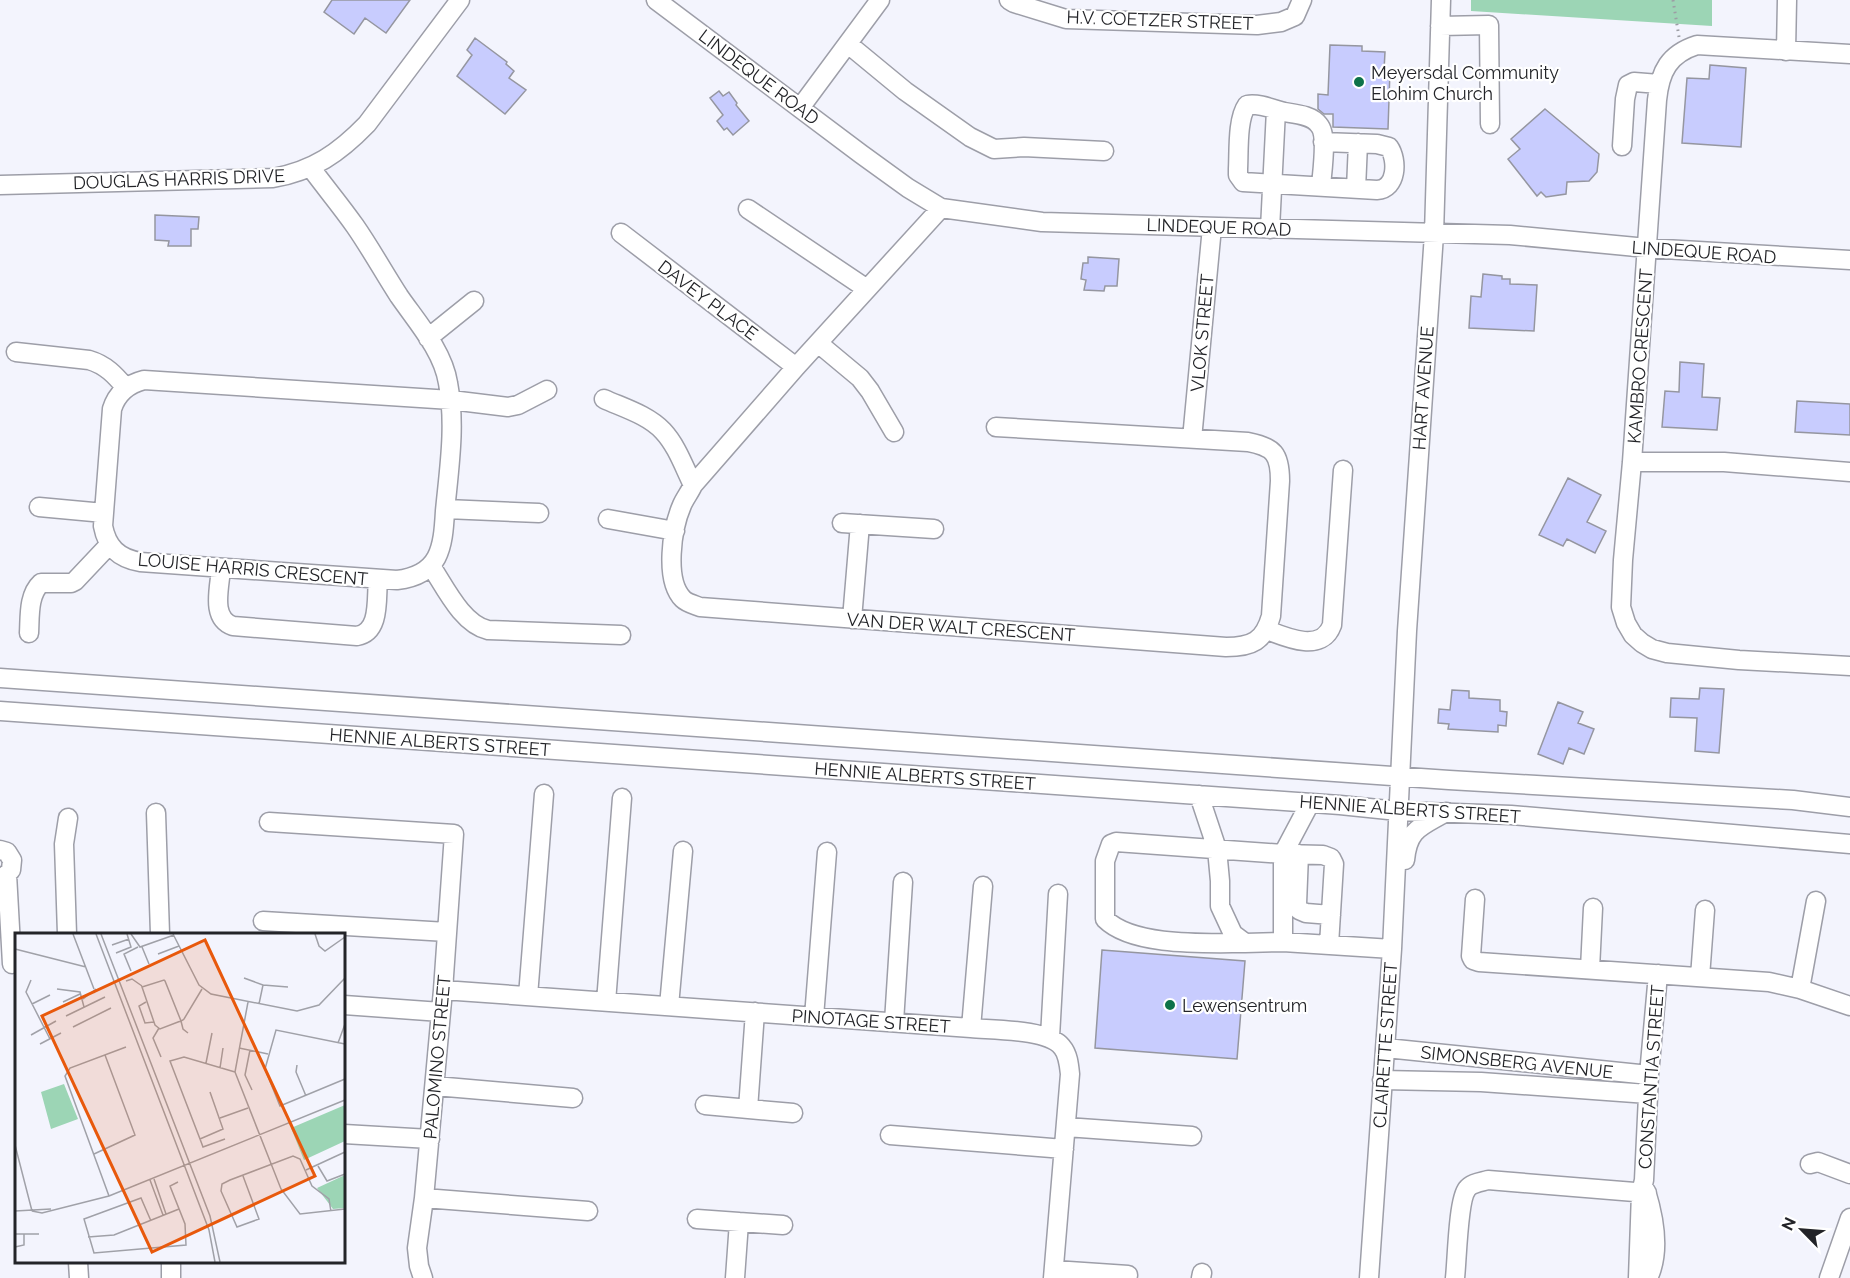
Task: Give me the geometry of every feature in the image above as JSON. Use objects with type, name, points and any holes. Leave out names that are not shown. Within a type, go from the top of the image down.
[{"type":"street","name":"DOUGLAS HARRIS DRIVE","points":[[0,185],[273,178],[311,168],[350,142],[367,124],[460,0]]},
{"type":"street","name":"LINDEQUE ROAD","points":[[656,0],[908,188],[941,208],[1042,222],[1510,236],[1647,248],[1850,260]]},
{"type":"street","points":[[800,108],[880,0]]},
{"type":"street","name":"H.V. COETZER STREET","points":[[1009,0],[1066,19],[1257,25],[1281,22],[1295,16],[1302,0]]},
{"type":"street","name":"HART AVENUE","points":[[1398,811],[1407,631],[1434,234],[1440,0]]},
{"type":"street","points":[[1786,51],[1787,0]]},
{"type":"street","points":[[1440,26],[1489,26],[1490,124]]},
{"type":"street","points":[[848,44],[905,91],[970,137],[994,148],[1024,147],[1104,151]]},
{"type":"street","points":[[1682,50],[1697,45],[1850,54]]},
{"type":"street","name":"KAMBRO CRESCENT","points":[[1682,50],[1662,72],[1659,84],[1621,607],[1633,635],[1652,649],[1739,660],[1850,666]]},
{"type":"street","points":[[1622,146],[1628,85],[1634,82],[1659,84]]},
{"type":"street","points":[[1321,186],[1323,142],[1321,127],[1318,123],[1297,114],[1251,104],[1244,109],[1238,169],[1238,175],[1243,182],[1356,189],[1382,190],[1386,188],[1395,168],[1393,153],[1389,147],[1383,144],[1323,142]]},
{"type":"street","points":[[1270,229],[1276,110]]},
{"type":"street","points":[[1356,189],[1359,143]]},
{"type":"street","points":[[311,168],[356,228],[428,338],[445,371],[451,400],[452,422],[446,509],[442,544],[439,555],[431,566],[466,617],[480,628],[621,635]]},
{"type":"street","name":"VAN DER WALT CRESCENT","points":[[941,208],[796,367],[693,485],[681,507],[671,561],[675,586],[684,600],[700,607],[1226,647],[1244,647],[1258,640],[1267,630]]},
{"type":"street","points":[[748,209],[867,289]]},
{"type":"street","name":"VLOK STREET","points":[[1192,439],[1212,227]]},
{"type":"street","name":"DAVEY PLACE","points":[[621,233],[796,367]]},
{"type":"street","points":[[428,338],[474,301]]},
{"type":"street","points":[[818,343],[860,378],[894,432]]},
{"type":"street","points":[[16,352],[98,362],[112,372],[126,388]]},
{"type":"street","points":[[28,633],[35,589],[41,584],[75,581],[109,545],[103,526],[112,409],[117,397],[126,388],[144,380],[451,400],[508,407],[518,405],[547,390]]},
{"type":"street","points":[[604,399],[640,414],[663,431],[673,444],[693,485]]},
{"type":"street","points":[[996,427],[1248,442],[1263,445],[1275,453],[1280,466],[1280,481],[1271,616],[1267,630],[1295,640],[1323,639],[1329,633],[1332,625],[1342,470]]},
{"type":"street","points":[[1632,462],[1724,462],[1850,472]]},
{"type":"street","points":[[39,507],[104,513]]},
{"type":"street","points":[[446,509],[539,513]]},
{"type":"street","points":[[608,519],[675,531]]},
{"type":"street","points":[[852,619],[851,524],[934,529]]},
{"type":"street","name":"LOUISE HARRIS CRESCENT","points":[[109,545],[120,556],[140,562],[378,579],[409,579],[423,573],[431,566]]},
{"type":"street","points":[[221,568],[218,609],[220,617],[226,624],[357,636],[372,629],[375,621],[378,579]]},
{"type":"street","name":"HENNIE ALBERTS STREET","points":[[0,678],[1449,780],[1793,800],[1850,807]]},
{"type":"street","name":"HENNIE ALBERTS STREET","points":[[0,711],[1398,811],[1523,816],[1850,844]]},
{"type":"street","points":[[528,996],[544,794]]},
{"type":"street","points":[[1199,795],[1217,849],[1220,906],[1233,934],[1245,943]]},
{"type":"street","points":[[606,1002],[622,798]]},
{"type":"street","points":[[1283,942],[1291,854],[1310,803]]},
{"type":"street","name":"CLAIRETTE STREET","points":[[1369,1278],[1386,1048],[1398,811]]},
{"type":"street","points":[[1329,945],[1334,864],[1331,858],[1323,855],[1116,842],[1111,844],[1105,861],[1105,919],[1117,929],[1142,937],[1190,943],[1283,942],[1392,950],[1401,914],[1408,839],[1417,829],[1448,812]]},
{"type":"street","points":[[156,813],[160,933]]},
{"type":"street","points":[[67,933],[64,844],[68,818]]},
{"type":"street","name":"PALOMINO STREET","points":[[269,822],[454,834],[435,1086],[417,1248],[423,1278]]},
{"type":"street","points":[[0,850],[6,852],[12,860],[11,870],[4,875],[10,964]]},
{"type":"street","points":[[669,1006],[683,851]]},
{"type":"street","points":[[814,1017],[827,852]]},
{"type":"street","points":[[1291,854],[1299,910],[1306,913],[1331,915]]},
{"type":"street","points":[[894,1022],[903,882]]},
{"type":"street","points":[[971,1028],[983,886]]},
{"type":"street","points":[[1058,894],[1050,1037],[1061,1044],[1067,1054],[1070,1074],[1054,1274],[1128,1275]]},
{"type":"street","points":[[1475,899],[1471,956],[1473,960],[1479,962],[1769,982],[1800,989],[1850,1006]]},
{"type":"street","points":[[1800,989],[1816,901]]},
{"type":"street","points":[[1590,969],[1593,908]]},
{"type":"street","points":[[1700,977],[1705,910]]},
{"type":"street","points":[[262,921],[447,932]]},
{"type":"street","name":"CONSTANTIA STREET","points":[[1638,1278],[1649,1075],[1658,974]]},
{"type":"street","name":"PINOTAGE STREET","points":[[443,990],[894,1022],[1050,1037]]},
{"type":"street","points":[[345,1005],[441,1012]]},
{"type":"street","points":[[748,1109],[755,1012]]},
{"type":"street","name":"SIMONSBERG AVENUE","points":[[1386,1048],[1649,1075]]},
{"type":"street","name":"SIMONSBERG AVENUE","points":[[1382,1080],[1481,1082],[1648,1094]]},
{"type":"street","points":[[435,1086],[573,1098]]},
{"type":"street","points":[[705,1105],[793,1113]]},
{"type":"street","points":[[1066,1127],[1192,1136]]},
{"type":"street","points":[[345,1134],[430,1139]]},
{"type":"street","points":[[890,1135],[1064,1149]]},
{"type":"street","points":[[1810,1164],[1818,1162],[1850,1174]]},
{"type":"street","points":[[1455,1278],[1461,1200],[1467,1188],[1475,1184],[1488,1180],[1644,1188]]},
{"type":"street","name":"CONSTANTIA STREET","points":[[1644,1188],[1654,1221],[1653,1261],[1648,1278]]},
{"type":"street","points":[[424,1198],[588,1211]]},
{"type":"street","points":[[1829,1278],[1850,1218]]},
{"type":"street","points":[[697,1219],[783,1226]]},
{"type":"street","points":[[735,1278],[739,1222]]},
{"type":"street","points":[[78,1263],[79,1278]]},
{"type":"path","points":[[1673,0],[1682,50]]},
{"type":"green space","points":[[1471,0],[1712,0],[1712,26],[1471,11]]},
{"type":"building","points":[[332,0],[410,0],[386,33],[365,18],[354,34],[324,12]]},
{"type":"building","points":[[475,38],[507,62],[506,64],[514,71],[509,78],[526,90],[505,114],[457,76],[472,55],[467,50]]},
{"type":"building","name":"Meyersdal Community Elohim Church","points":[[1330,45],[1362,46],[1362,51],[1385,52],[1384,70],[1390,70],[1388,129],[1333,127],[1333,114],[1324,114],[1318,109],[1318,94],[1328,95]]},
{"type":"building","points":[[1710,65],[1746,68],[1741,147],[1682,143],[1687,78],[1709,79]]},
{"type":"building","points":[[719,91],[723,96],[729,92],[749,121],[733,135],[727,128],[724,130],[717,121],[723,115],[710,98]]},
{"type":"building","points":[[1545,109],[1599,154],[1597,172],[1589,181],[1567,182],[1566,194],[1546,197],[1541,192],[1537,196],[1508,159],[1520,149],[1511,139]]},
{"type":"building","points":[[155,215],[199,217],[198,229],[191,229],[191,246],[168,246],[169,241],[155,240]]},
{"type":"building","points":[[1088,257],[1119,259],[1117,286],[1105,286],[1104,291],[1084,290],[1086,280],[1081,279],[1083,263],[1088,263]]},
{"type":"building","points":[[1483,274],[1502,276],[1502,279],[1510,279],[1510,284],[1537,285],[1534,331],[1469,328],[1471,296],[1481,297]]},
{"type":"building","points":[[1680,362],[1704,364],[1702,397],[1720,398],[1717,430],[1662,427],[1665,391],[1679,392]]},
{"type":"building","points":[[1797,401],[1850,404],[1850,435],[1795,432]]},
{"type":"building","points":[[1568,478],[1601,495],[1587,522],[1606,531],[1595,553],[1567,539],[1563,546],[1539,535]]},
{"type":"building","points":[[1700,688],[1724,689],[1719,753],[1695,751],[1697,718],[1670,717],[1671,698],[1699,699]]},
{"type":"building","points":[[1452,690],[1469,691],[1469,698],[1500,700],[1500,711],[1507,712],[1506,726],[1498,725],[1498,732],[1448,729],[1449,724],[1438,723],[1439,709],[1450,710]]},
{"type":"building","points":[[1558,702],[1583,712],[1578,723],[1594,729],[1584,754],[1569,748],[1563,764],[1538,754]]},
{"type":"building","name":"Lewensentrum","points":[[1102,950],[1245,961],[1237,1059],[1095,1048]]},
{"type":"place","name":"Meyersdal Community Elohim Church","points":[[1359,82]]},
{"type":"place","name":"Lewensentrum","points":[[1170,1005]]}]
